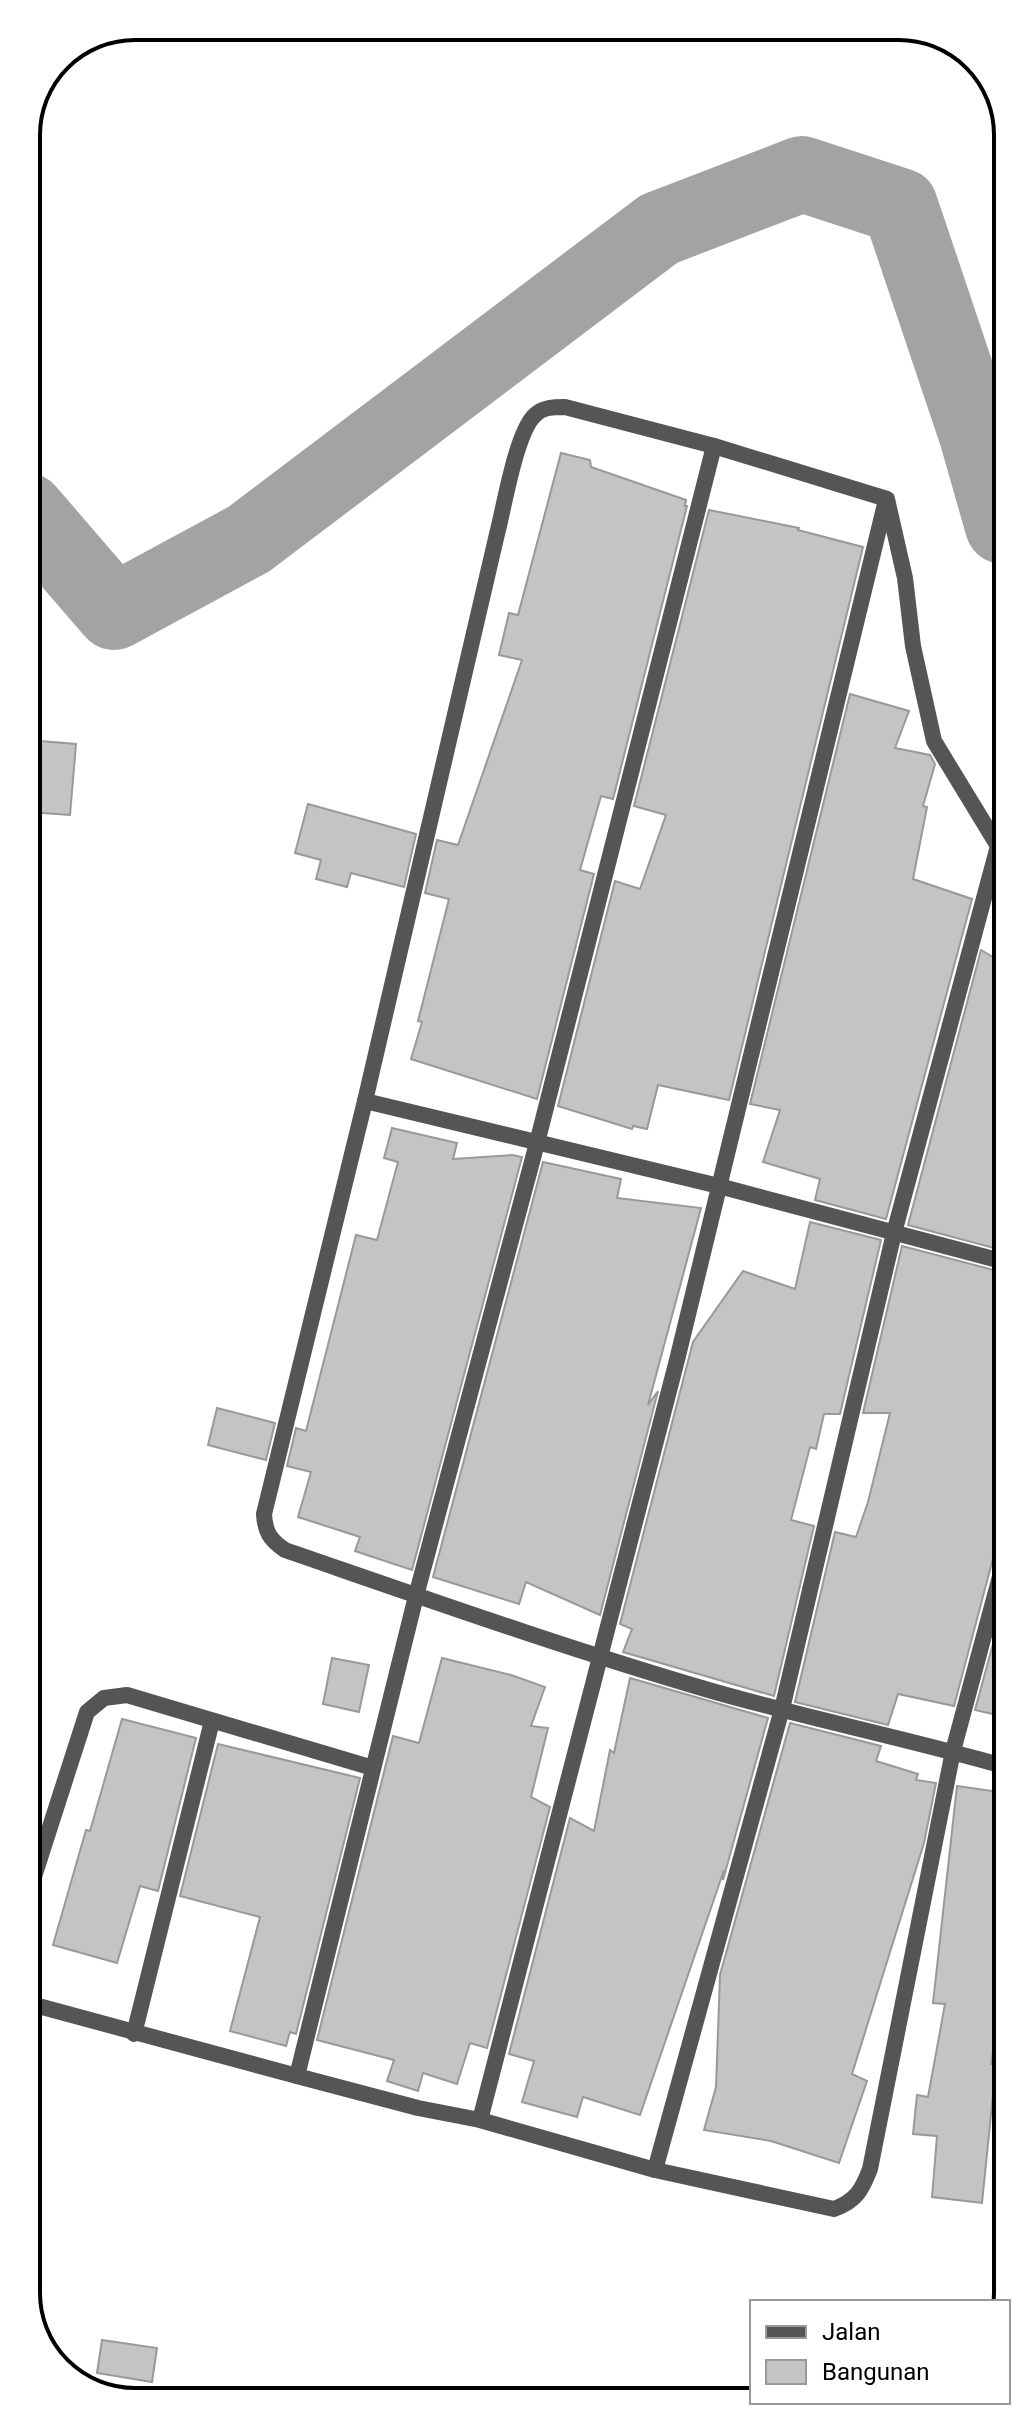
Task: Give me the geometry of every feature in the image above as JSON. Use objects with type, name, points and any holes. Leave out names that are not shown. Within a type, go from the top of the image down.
[{"type":"street","points":[[887,499],[714,446],[565,407],[548,408],[535,415],[525,429],[497,534],[365,1101],[264,1514],[265,1527],[269,1536],[285,1550],[598,1657],[782,1709],[994,1763]]},
{"type":"street","points":[[297,2076],[416,1596],[537,1143],[714,446]]},
{"type":"street","points":[[887,499],[905,578],[913,646],[934,741],[994,839]]},
{"type":"street","points":[[480,2120],[677,1360],[887,499]]},
{"type":"street","points":[[655,2170],[782,1709],[894,1233],[994,875]]},
{"type":"street","points":[[365,1101],[719,1186],[994,1259]]},
{"type":"street","points":[[40,2007],[418,2108],[480,2120],[655,2170],[834,2209],[848,2204],[862,2190],[870,2169],[953,1751],[994,1599]]},
{"type":"street","points":[[40,1858],[87,1712],[95,1704],[114,1695],[127,1695],[373,1768]]},
{"type":"street","points":[[134,2034],[212,1721]]},
{"type":"building","points":[[561,453],[590,460],[591,467],[686,500],[687,506],[613,799],[601,796],[580,870],[594,874],[537,1099],[411,1059],[449,899],[425,893],[437,840],[458,845],[522,660],[499,655],[509,613],[518,615]]},
{"type":"building","points":[[709,510],[799,528],[863,547],[729,1100],[658,1085],[647,1129],[633,1126],[632,1129],[558,1106],[615,881],[640,889],[666,815],[634,806]]},
{"type":"building","points":[[850,694],[909,711],[895,748],[930,755],[935,764],[923,806],[927,807],[913,879],[972,899],[886,1219],[815,1200],[820,1179],[763,1162],[780,1110],[750,1104]]},
{"type":"building","points":[[40,741],[76,744],[70,815],[40,813]]},
{"type":"building","points":[[308,804],[416,834],[404,887],[351,873],[347,887],[316,879],[321,860],[295,853]]},
{"type":"building","points":[[981,950],[994,958],[994,1248],[908,1225]]},
{"type":"building","points":[[392,1128],[457,1143],[453,1159],[522,1157],[412,1570],[355,1551],[360,1537],[298,1517],[311,1472],[287,1466],[296,1428],[306,1431],[356,1235],[377,1240],[398,1162],[384,1158]]},
{"type":"building","points":[[543,1162],[621,1179],[617,1198],[701,1208],[648,1405],[658,1391],[600,1615],[526,1582],[519,1604],[433,1577]]},
{"type":"building","points":[[810,1222],[881,1240],[840,1414],[824,1414],[816,1449],[810,1447],[791,1520],[814,1526],[774,1696],[623,1652],[632,1629],[620,1624],[693,1342],[743,1271],[795,1289]]},
{"type":"building","points":[[902,1246],[994,1270],[994,1555],[954,1706],[898,1694],[888,1725],[795,1702],[835,1532],[856,1537],[890,1413],[863,1413]]},
{"type":"building","points":[[217,1408],[275,1423],[266,1460],[208,1445]]},
{"type":"building","points":[[994,1640],[994,1714],[975,1710]]},
{"type":"building","points":[[332,1658],[369,1665],[359,1712],[323,1704]]},
{"type":"building","points":[[442,1658],[545,1687],[531,1726],[548,1728],[531,1797],[550,1807],[487,2048],[470,2043],[457,2084],[423,2073],[418,2091],[387,2081],[394,2060],[317,2040],[393,1736],[419,1743]]},
{"type":"building","points":[[630,1678],[768,1718],[723,1880],[724,1870],[640,2115],[583,2097],[577,2117],[522,2102],[534,2061],[509,2054],[570,1818],[594,1831],[610,1750],[614,1753]]},
{"type":"building","points":[[122,1719],[196,1738],[158,1891],[140,1886],[117,1963],[53,1945]]},
{"type":"building","points":[[790,1723],[881,1746],[876,1761],[918,1774],[916,1780],[936,1783],[924,1843],[852,2074],[867,2081],[839,2163],[771,2141],[704,2130],[716,2087],[720,1975]]},
{"type":"building","points":[[218,1744],[360,1778],[296,2034],[290,2032],[286,2046],[230,2031],[260,1917],[180,1896]]},
{"type":"building","points":[[957,1786],[994,1791],[994,2046],[991,2064],[994,2065],[994,2085],[982,2203],[932,2197],[937,2136],[913,2134],[917,2095],[928,2097],[945,2004],[933,2003]]},
{"type":"building","points":[[102,2340],[157,2348],[152,2382],[97,2373]]},
{"type":"waterway","points":[[40,526],[114,612],[249,539],[659,229],[802,174],[900,206],[994,494]]}]
